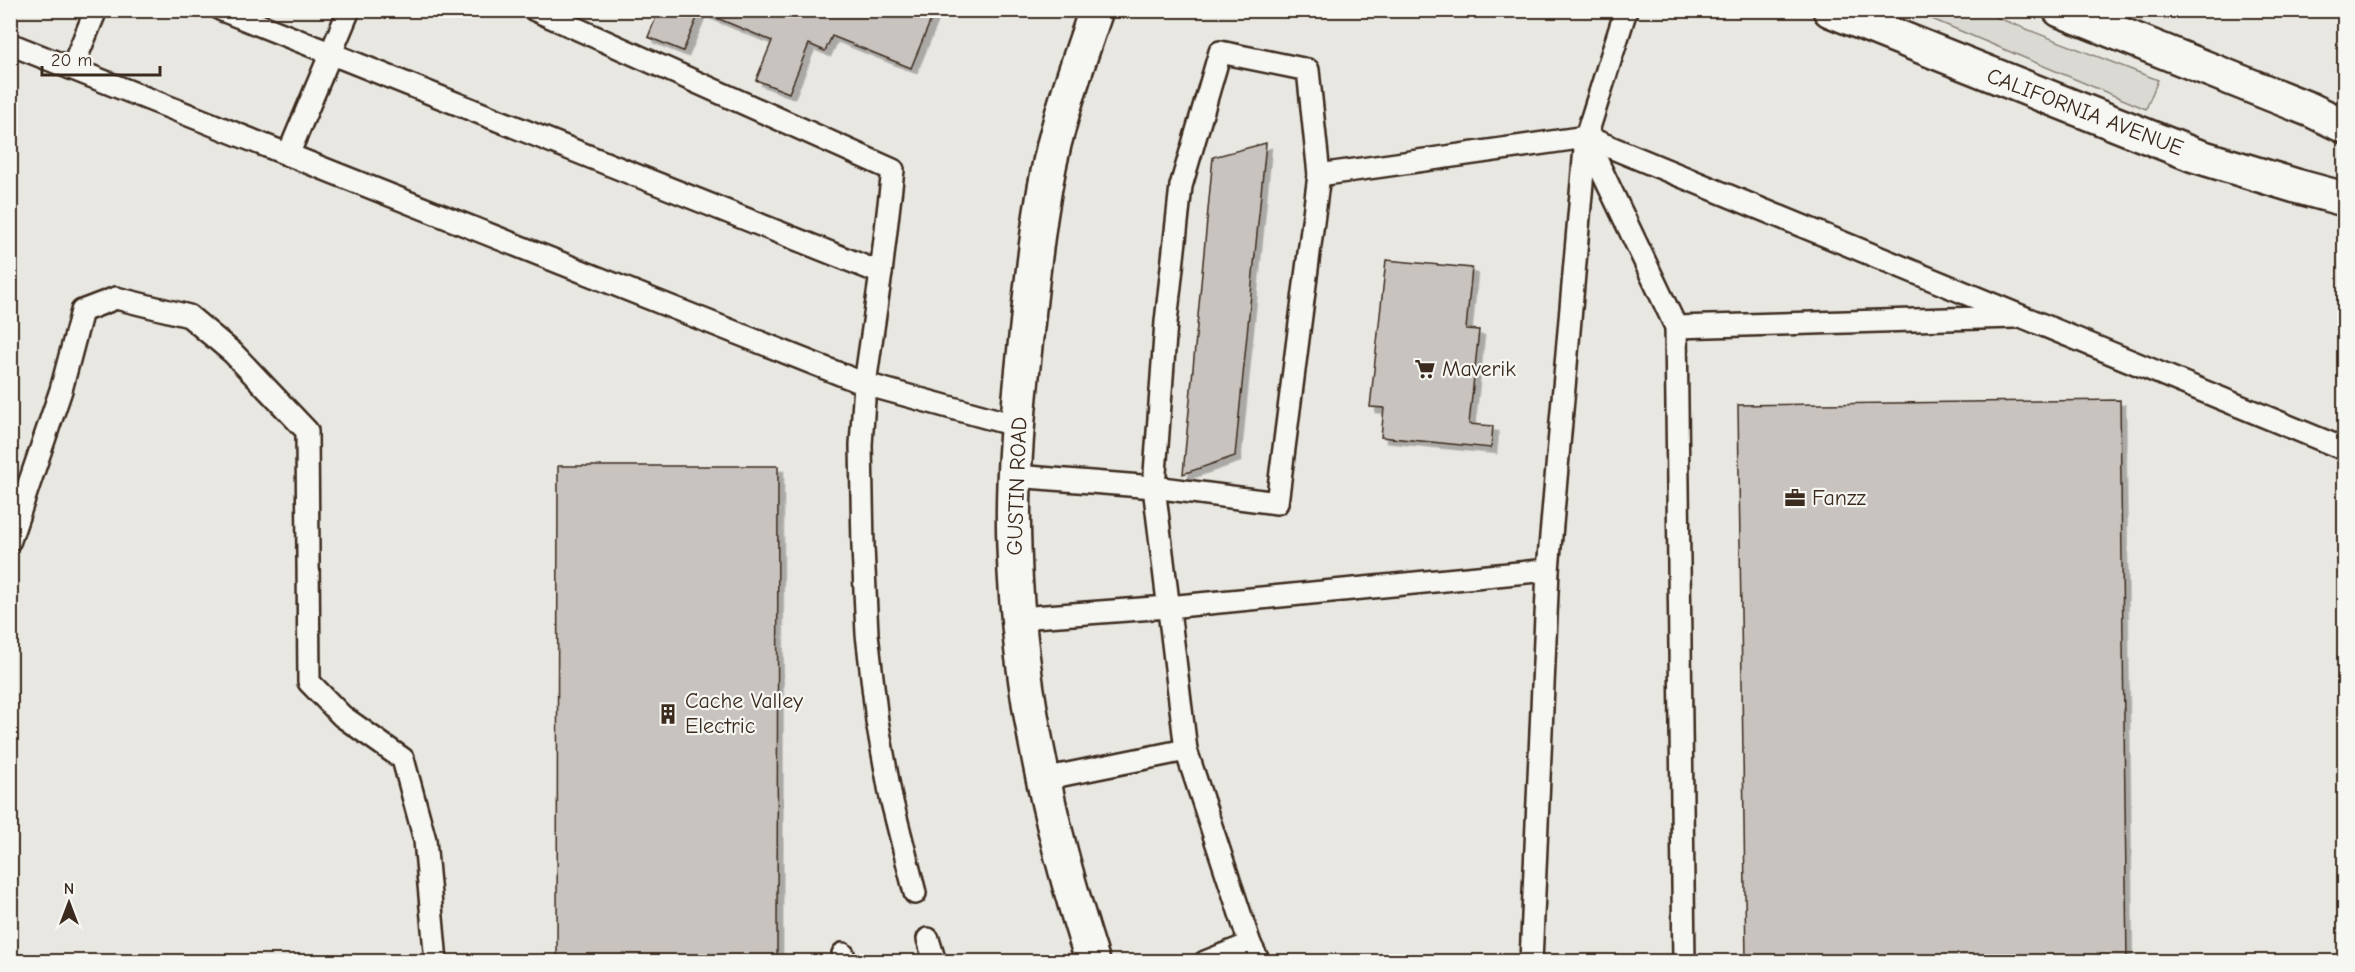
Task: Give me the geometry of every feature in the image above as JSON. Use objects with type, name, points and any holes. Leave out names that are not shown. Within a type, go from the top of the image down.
[{"type":"street","name":"GUSTIN ROAD","points":[[1093,962],[1059,849],[1032,724],[1018,618],[1014,546],[1018,426],[1037,232],[1059,123],[1096,10]]},
{"type":"street","name":"CALIFORNIA AVENUE","points":[[1830,10],[2194,155],[2344,199]]},
{"type":"street","points":[[2060,10],[2311,110],[2344,126]]},
{"type":"lane","points":[[72,69],[96,10]]},
{"type":"lane","points":[[222,10],[881,273]]},
{"type":"lane","points":[[288,155],[349,10]]},
{"type":"lane","points":[[536,10],[893,170],[865,384],[861,445],[867,634],[877,721],[891,798],[915,892]]},
{"type":"lane","points":[[1531,962],[1548,570],[1586,137],[1626,10]]},
{"type":"lane","points":[[10,44],[865,384],[1018,426]]},
{"type":"lane","points":[[1015,476],[1154,487],[1277,502],[1319,175],[1308,70],[1220,52],[1181,186],[1166,322],[1154,487],[1186,750],[1255,953],[1205,962]]},
{"type":"lane","points":[[1586,137],[1676,327],[1684,962]]},
{"type":"lane","points":[[1319,175],[1586,137],[2344,449]]},
{"type":"lane","points":[[10,540],[61,390],[82,311],[116,298],[189,316],[234,353],[307,431],[309,682],[342,716],[403,759],[425,840],[436,962]]},
{"type":"lane","points":[[1676,327],[2022,317]]},
{"type":"lane","points":[[1018,618],[1168,607],[1548,570]]},
{"type":"lane","points":[[1043,778],[1186,750]]},
{"type":"lane","points":[[928,939],[935,962]]},
{"type":"shaded area","points":[[11,11],[2344,11],[2344,961],[11,961]]},
{"type":"shaded area","points":[[1913,11],[1980,11],[2158,80],[2146,109]]},
{"type":"building","points":[[659,10],[935,10],[911,68],[832,36],[825,51],[809,44],[789,93],[756,80],[772,41],[700,11],[683,51],[648,37]]},
{"type":"building","points":[[1266,143],[1235,456],[1183,474],[1213,157]]},
{"type":"building","name":"Maverik","points":[[1386,260],[1472,268],[1466,329],[1479,330],[1469,424],[1493,426],[1491,448],[1381,437],[1384,408],[1370,407]]},
{"type":"building","points":[[2120,400],[2127,962],[1746,962],[1738,405]]},
{"type":"building","name":"Cache Valley Electric","points":[[558,466],[778,466],[777,962],[557,962]]},
{"type":"place","name":"Maverik","points":[[1425,369]]},
{"type":"place","name":"Fanzz","points":[[1795,498]]},
{"type":"place","name":"Cache Valley Electric","points":[[668,714]]}]
